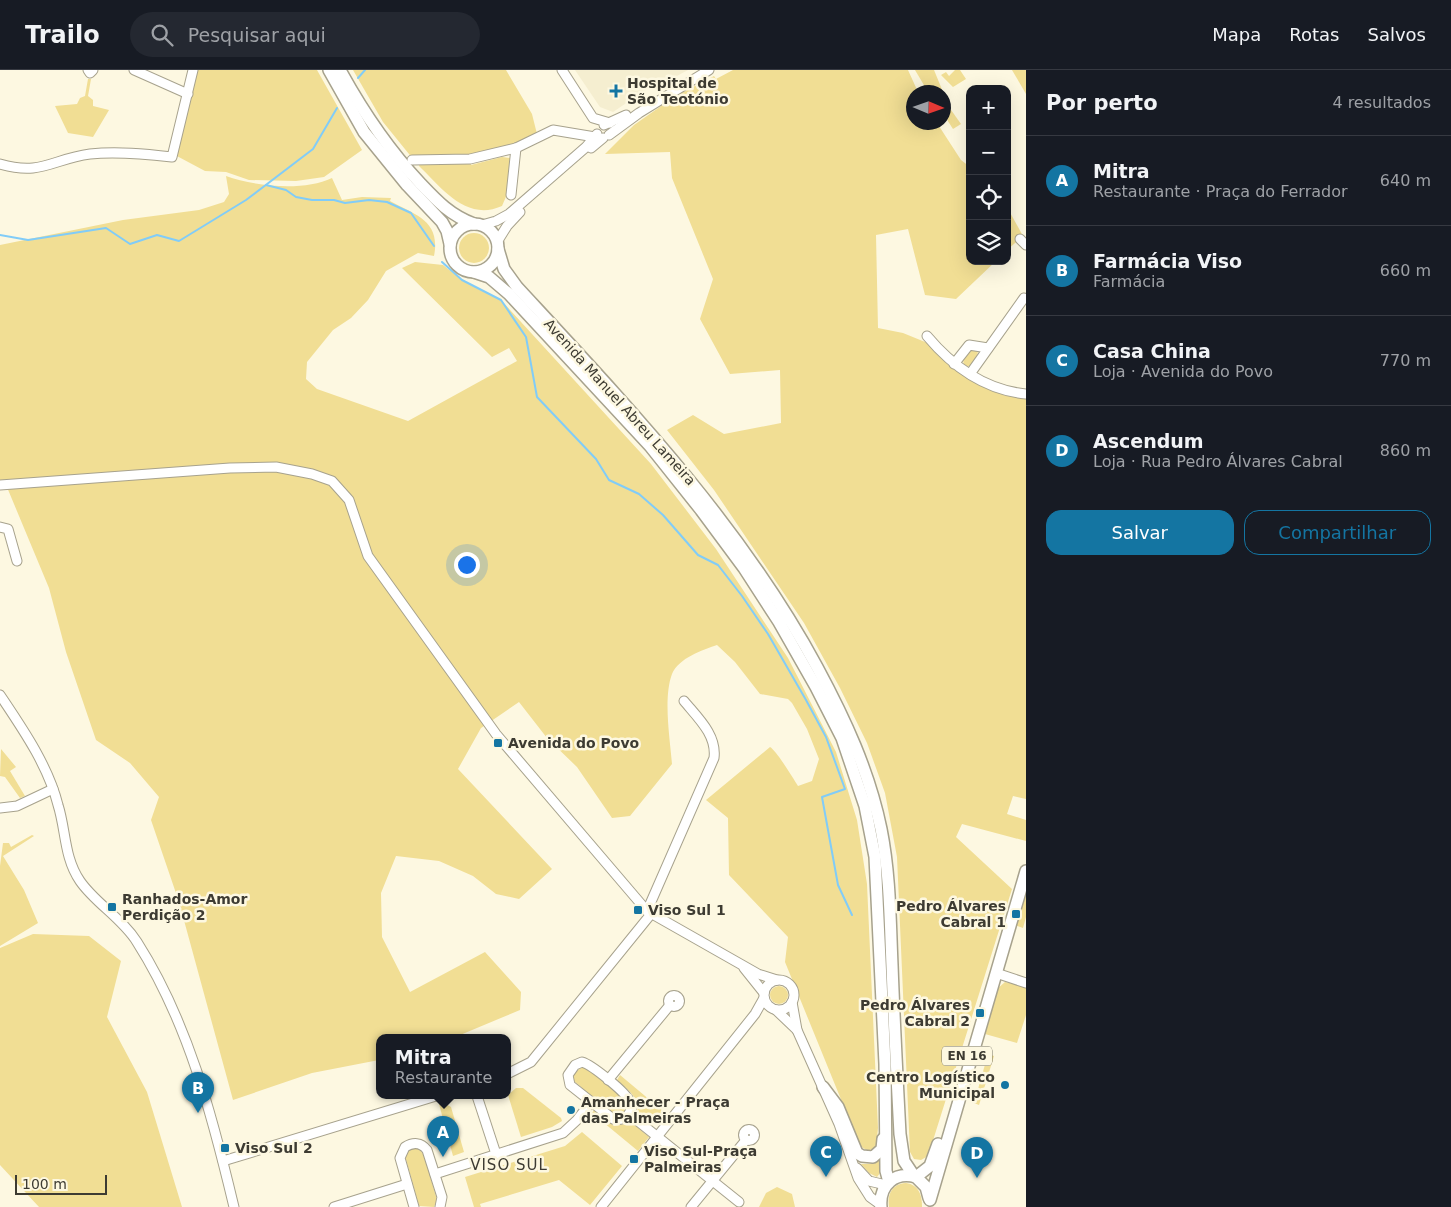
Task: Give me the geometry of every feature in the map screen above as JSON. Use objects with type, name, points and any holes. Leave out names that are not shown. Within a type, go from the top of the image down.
[{"type":"main road","points":[[329,70],[364,132],[407,186],[442,222],[447,231],[454,261],[462,270],[474,272],[490,266],[497,245],[494,234],[478,224],[455,216],[443,208],[398,159],[363,112],[340,70]]},
{"type":"main road","points":[[450,244],[456,232],[467,225],[478,224]]},
{"type":"main road","name":"Avenida Manuel Abreu Lameira","points":[[497,245],[504,269],[517,287],[640,420],[694,484],[735,538],[796,629],[852,736],[873,795],[886,858],[900,1134],[904,1161],[915,1176]]},
{"type":"main road","name":"Avenida Manuel Abreu Lameira","points":[[474,272],[489,277],[509,294],[650,446],[686,489],[762,596],[825,704],[850,759],[871,831],[878,886],[886,1080],[887,1183]]},
{"type":"main road","name":"EN 16","points":[[929,1204],[1026,871]]},
{"type":"main road","name":"EN 16","points":[[929,1204],[926,1187],[915,1176],[925,1172],[931,1164],[992,988]]},
{"type":"main road","points":[[823,1087],[838,1107],[857,1153],[862,1156],[873,1157],[882,1149],[883,1105],[886,1080]]},
{"type":"main road","points":[[881,1206],[887,1183],[900,1175],[915,1176]]},
{"type":"street","points":[[88,70],[90,73],[93,70]]},
{"type":"street","points":[[134,70],[188,94]]},
{"type":"street","points":[[0,164],[28,170],[76,156],[93,154],[172,157],[193,70]]},
{"type":"street","points":[[556,70],[602,132]]},
{"type":"street","points":[[562,70],[602,132]]},
{"type":"street","points":[[478,224],[496,222],[510,214],[602,132],[698,70]]},
{"type":"street","points":[[497,245],[513,218],[602,132],[709,70]]},
{"type":"street","points":[[412,160],[470,159],[516,148],[553,130],[602,132]]},
{"type":"street","points":[[511,195],[516,148]]},
{"type":"street","points":[[970,374],[1024,298]]},
{"type":"street","points":[[927,336],[941,353],[970,374],[1005,392],[1026,394]]},
{"type":"street","points":[[954,364],[969,345],[988,348]]},
{"type":"street","points":[[0,485],[230,468],[276,467],[312,474],[332,481],[349,500],[368,556],[496,734],[649,912],[758,974],[786,982],[792,988],[792,1002],[797,1030],[823,1087],[861,1185],[870,1197],[881,1206]]},
{"type":"street","points":[[0,526],[8,529],[11,533],[17,561]]},
{"type":"street","points":[[0,695],[23,730],[52,789],[58,805],[70,860],[80,881],[136,941],[169,1001],[192,1056],[223,1161],[234,1207]]},
{"type":"street","points":[[511,1072],[531,1062],[649,912],[714,758],[714,743],[710,734],[684,702]]},
{"type":"street","points":[[0,808],[17,806],[52,789]]},
{"type":"street","points":[[740,964],[773,1009],[797,1030]]},
{"type":"street","points":[[996,973],[1026,983]]},
{"type":"street","points":[[600,1207],[755,1014],[764,996],[766,986],[777,980]]},
{"type":"street","points":[[755,1014],[773,1009],[787,1008],[792,1002]]},
{"type":"street","points":[[608,1080],[670,1005]]},
{"type":"street","points":[[575,1064],[587,1064],[608,1080],[627,1096],[632,1103],[629,1114],[619,1120],[613,1119],[570,1085],[568,1075],[575,1064]]},
{"type":"street","points":[[223,1161],[426,1099]]},
{"type":"street","points":[[478,1099],[496,1154]]},
{"type":"street","points":[[435,1174],[562,1133],[577,1120],[591,1102]]},
{"type":"street","points":[[629,1114],[739,1202]]},
{"type":"street","points":[[691,1207],[746,1140]]},
{"type":"street","points":[[414,1207],[400,1158],[402,1150],[409,1144],[424,1146],[442,1197],[440,1207]]},
{"type":"street","points":[[855,1166],[869,1181],[887,1183]]},
{"type":"street","points":[[334,1207],[407,1184]]},
{"type":"shaded area","points":[[198,70],[317,70],[362,150],[324,177],[296,181],[249,180],[226,172],[205,171],[175,155]]},
{"type":"shaded area","points":[[353,70],[506,70],[532,114],[537,134],[523,141],[493,150],[413,159],[383,122]]},
{"type":"shaded area","name":"Hospital de São Teotónio","points":[[575,70],[688,70],[664,83],[659,81],[613,112],[600,107]]},
{"type":"shaded area","points":[[733,70],[908,70],[915,85],[906,85],[906,130],[942,130],[961,160],[966,164],[966,265],[992,265],[956,299],[925,295],[908,229],[876,235],[878,328],[903,333],[930,344],[985,386],[1006,396],[1026,397],[1026,799],[1013,796],[1007,814],[1026,820],[1026,841],[962,824],[956,837],[1012,889],[928,1156],[921,1160],[914,1159],[910,1152],[897,857],[885,793],[867,743],[840,688],[804,623],[714,490],[667,430],[693,415],[724,434],[781,423],[780,370],[730,374],[700,319],[713,279],[672,178],[670,152],[605,154],[634,125],[674,97],[714,76],[716,79]]},
{"type":"shaded area","points":[[915,70],[934,70],[940,85],[924,85]]},
{"type":"shaded area","points":[[955,70],[960,70],[966,79],[953,87],[941,75],[946,72],[949,76]]},
{"type":"shaded area","points":[[1012,70],[1026,70],[1026,94]]},
{"type":"shaded area","points":[[88,79],[91,79],[88,96],[93,100],[93,106],[109,110],[93,137],[68,133],[55,106],[77,104],[80,98],[85,96]]},
{"type":"shaded area","points":[[951,110],[961,124],[953,129],[951,126]]},
{"type":"shaded area","points":[[502,157],[510,158],[512,162],[508,192],[502,206],[489,210],[477,210],[456,200],[446,193],[419,166],[420,163],[428,165],[471,161],[471,165]]},
{"type":"shaded area","points":[[226,176],[237,180],[279,186],[307,185],[332,178],[342,200],[362,197],[391,198],[390,201],[417,215],[424,221],[434,235],[434,256],[418,253],[386,271],[368,300],[351,318],[333,330],[307,362],[306,379],[317,389],[408,421],[517,361],[509,348],[492,357],[402,268],[415,262],[443,265],[462,280],[501,300],[651,464],[716,549],[788,658],[836,752],[857,820],[867,884],[878,1128],[876,1147],[868,1151],[860,1146],[785,962],[788,937],[729,875],[728,818],[706,800],[770,747],[798,786],[812,781],[819,759],[807,729],[792,703],[788,699],[760,694],[735,662],[717,645],[685,659],[675,668],[669,684],[668,695],[672,764],[630,816],[612,818],[577,767],[547,738],[519,702],[481,728],[458,769],[552,869],[519,899],[496,894],[473,876],[439,861],[396,856],[381,893],[382,937],[410,992],[485,952],[521,992],[520,1010],[463,1034],[376,1034],[376,1061],[312,1073],[233,1100],[179,902],[151,820],[159,797],[130,763],[96,740],[66,652],[49,588],[4,480],[0,480],[0,245],[123,220],[199,210],[224,202],[229,194]]},
{"type":"shaded area","points":[[1011,214],[1023,236],[1011,246]]},
{"type":"shaded area","points":[[474,233],[485,237],[489,248],[485,259],[474,263],[463,259],[459,248],[463,237]]},
{"type":"shaded area","points":[[973,349],[978,351],[977,357],[970,366],[964,366],[963,359]]},
{"type":"shaded area","points":[[1,749],[16,767],[10,771],[25,796],[20,798],[5,777],[0,776]]},
{"type":"shaded area","points":[[32,835],[34,836],[3,856],[24,890],[38,923],[0,946],[0,866],[3,843],[9,843],[11,847]]},
{"type":"shaded area","points":[[1026,890],[1026,917],[1023,928],[1015,925]]},
{"type":"shaded area","points":[[33,934],[89,936],[121,961],[107,1017],[147,1092],[182,1207],[39,1207],[0,1165],[0,948]]},
{"type":"shaded area","points":[[1005,982],[1026,987],[1026,1015],[1017,1043],[985,1034],[997,989]]},
{"type":"shaded area","points":[[775,986],[783,986],[788,991],[786,1002],[775,1004],[770,999],[770,991]]},
{"type":"shaded area","points":[[988,1054],[994,1056],[979,1105],[974,1103]]},
{"type":"shaded area","points":[[582,1067],[589,1070],[625,1100],[627,1103],[624,1112],[617,1116],[613,1114],[574,1081],[574,1073]]},
{"type":"shaded area","points":[[620,1075],[663,1111],[652,1126],[637,1114],[635,1098],[617,1080]]},
{"type":"shaded area","points":[[516,1088],[523,1088],[561,1118],[562,1121],[552,1127],[521,1137],[509,1099],[511,1099],[511,1092]]},
{"type":"shaded area","points":[[444,1103],[451,1107],[464,1152],[453,1156],[439,1104]]},
{"type":"shaded area","points":[[595,1109],[614,1126],[632,1123],[649,1137],[638,1151],[592,1113]]},
{"type":"shaded area","points":[[582,1132],[622,1166],[590,1205],[559,1180],[480,1204],[481,1207],[474,1207],[465,1177],[565,1146]]},
{"type":"shaded area","points":[[409,1149],[419,1149],[424,1155],[437,1200],[434,1207],[419,1206],[405,1156]]},
{"type":"shaded area","points":[[880,1160],[880,1173],[877,1177],[869,1173],[861,1164],[870,1164]]},
{"type":"shaded area","points":[[906,1183],[914,1186],[919,1191],[922,1207],[889,1207],[889,1198],[892,1190],[897,1185]]},
{"type":"shaded area","points":[[777,1187],[792,1194],[795,1207],[759,1207],[766,1193]]},
{"type":"waterway","points":[[358,78],[365,70]]},
{"type":"waterway","points":[[0,235],[28,240],[106,228],[130,244],[157,235],[179,241],[246,200],[313,149],[337,108]]},
{"type":"waterway","points":[[266,185],[286,190],[296,197],[312,200],[334,200],[345,203],[369,200],[387,202],[411,213],[434,246]]},
{"type":"waterway","points":[[442,262],[462,280],[501,300],[526,337],[537,397],[596,459],[609,480],[639,494],[663,515],[698,555],[718,565],[768,634],[826,737],[845,789],[822,797],[838,885],[852,915]]},
{"type":"place","name":"Hospital de São Teotónio","points":[[616,91]]},
{"type":"place","name":"Avenida do Povo","points":[[498,743]]},
{"type":"place","name":"Ranhados-Amor Perdição 2","points":[[112,907]]},
{"type":"place","name":"Viso Sul 1","points":[[638,910]]},
{"type":"place","name":"Pedro Álvares Cabral 1","points":[[1016,914]]},
{"type":"place","name":"Pedro Álvares Cabral 2","points":[[980,1013]]},
{"type":"place","name":"Centro Logístico Municipal","points":[[1005,1085]]},
{"type":"place","name":"Amanhecer - Praça das Palmeiras","points":[[571,1110]]},
{"type":"place","name":"Farmácia Viso","points":[[198,1113]]},
{"type":"place","name":"Viso Sul 2","points":[[225,1148]]},
{"type":"place","name":"Mitra","points":[[443,1157]]},
{"type":"place","name":"Viso Sul-Praça Palmeiras","points":[[634,1159]]},
{"type":"place","name":"Casa China","points":[[826,1177]]},
{"type":"place","name":"Ascendum","points":[[977,1178]]},
{"type":"district","name":"VISO SUL","points":[[509,1165]]}]
